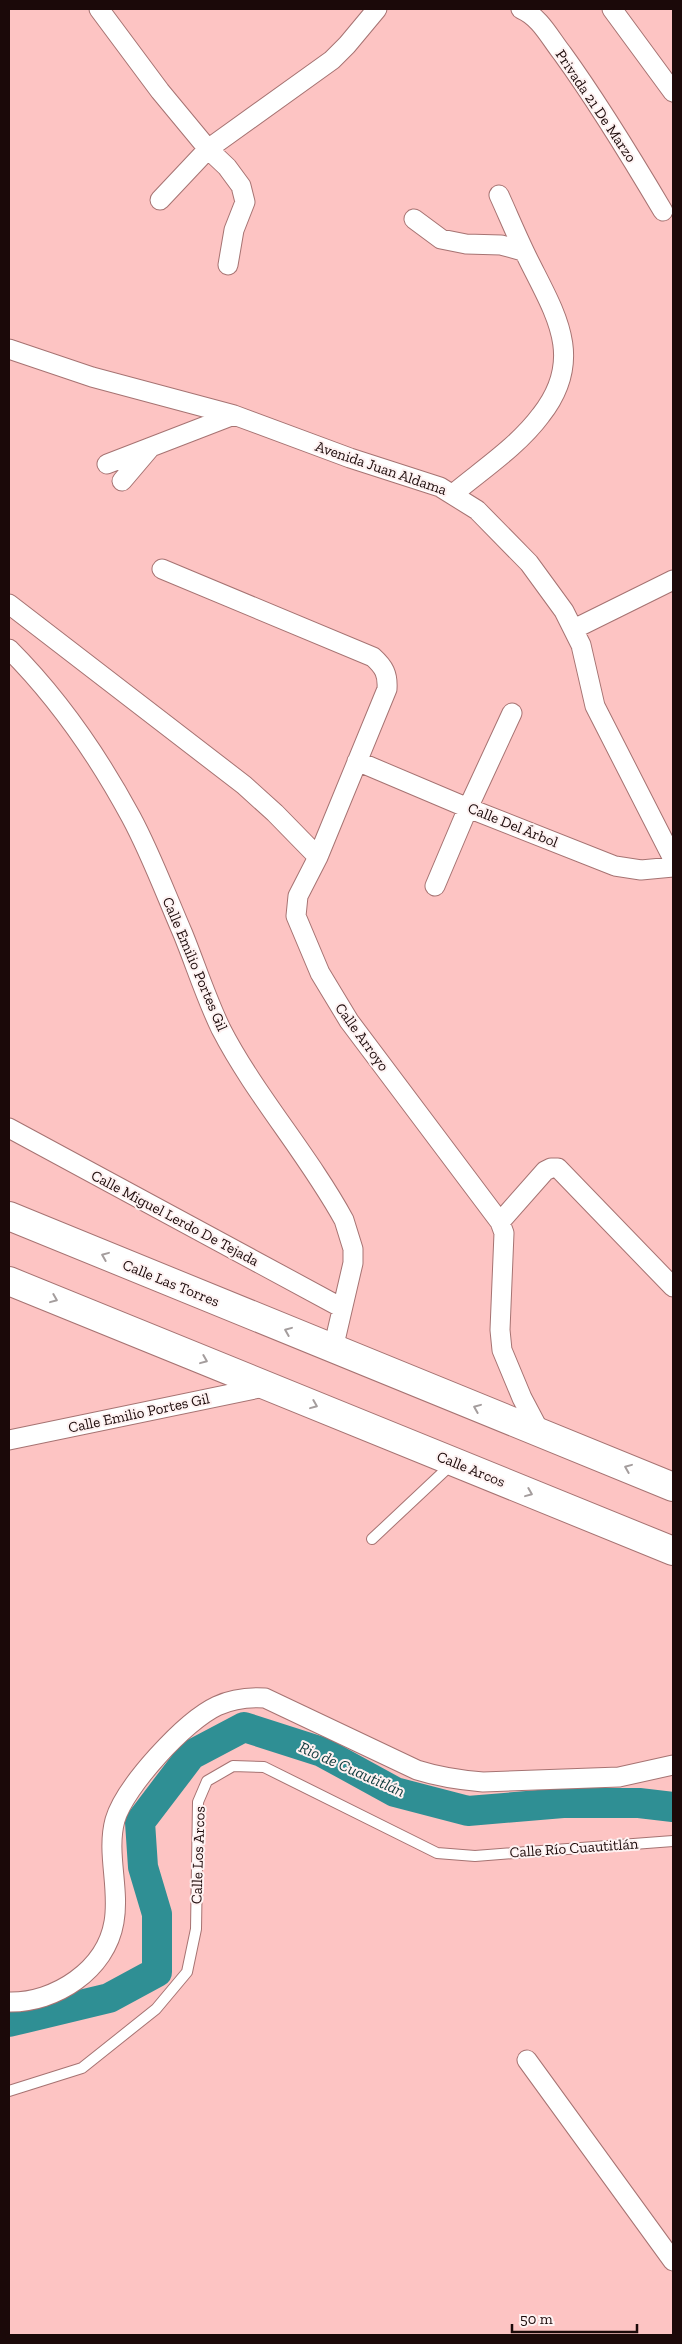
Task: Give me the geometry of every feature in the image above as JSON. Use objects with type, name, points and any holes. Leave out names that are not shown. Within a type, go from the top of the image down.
[{"type":"main road","name":"Calle Las Torres","points":[[9,1216],[333,1349]]},
{"type":"main road","points":[[9,1281],[269,1386]]},
{"type":"main road","points":[[333,1349],[673,1487]]},
{"type":"main road","name":"Calle Arcos","points":[[269,1386],[673,1551]]},
{"type":"street","points":[[160,200],[208,150],[332,60],[347,46],[377,9]]},
{"type":"street","name":"Privada 21 De Marzo","points":[[522,9],[535,16],[570,64],[620,139],[663,212]]},
{"type":"street","points":[[612,9],[673,92]]},
{"type":"street","points":[[108,13],[160,91],[208,150],[236,177],[244,194],[245,202],[234,230],[228,265]]},
{"type":"street","points":[[453,494],[522,436],[541,416],[559,387],[563,372],[565,348],[556,315],[499,195]]},
{"type":"street","points":[[414,220],[441,239],[466,244],[496,244],[524,251]]},
{"type":"street","name":"Avenida Juan Aldama","points":[[9,349],[92,377],[234,415],[350,458],[440,487],[482,515],[529,563],[553,593],[574,629],[585,662],[595,706],[673,858]]},
{"type":"street","points":[[107,464],[234,415]]},
{"type":"street","points":[[122,481],[151,447]]},
{"type":"street","name":"Calle Arroyo","points":[[162,569],[374,657],[382,664],[386,672],[387,689],[318,857],[298,896],[296,916],[320,973],[349,1021],[500,1222]]},
{"type":"street","points":[[574,629],[673,580]]},
{"type":"street","points":[[9,604],[244,785],[275,813],[318,857]]},
{"type":"street","name":"Calle Emilio Portes Gil","points":[[9,648],[32,672],[78,731],[114,788],[145,847],[184,937],[202,989],[222,1030],[344,1220],[353,1249],[353,1263],[333,1349]]},
{"type":"street","points":[[435,886],[468,808],[512,713]]},
{"type":"street","name":"Calle Del Árbol","points":[[357,761],[468,808],[615,866],[641,870],[673,867]]},
{"type":"street","name":"Calle Miguel Lerdo De Tejada","points":[[9,1128],[342,1308]]},
{"type":"street","points":[[541,1434],[522,1398],[502,1350],[500,1330],[504,1233],[500,1222],[545,1171],[551,1168],[558,1168],[673,1287]]},
{"type":"street","name":"Calle Emilio Portes Gil","points":[[9,1440],[269,1386]]},
{"type":"street","points":[[9,2002],[40,2000],[60,1991],[78,1979],[101,1953],[114,1922],[115,1881],[112,1838],[122,1804],[157,1758],[172,1742],[200,1717],[217,1706],[251,1697],[265,1698],[417,1770],[438,1777],[483,1782],[618,1777],[673,1765]]},
{"type":"street","points":[[527,2060],[673,2261]]},
{"type":"lane","points":[[372,1539],[454,1463]]},
{"type":"lane","name":"Calle Los Arcos","points":[[9,2091],[82,2068],[156,2009],[187,1972],[196,1929],[198,1802],[207,1780],[233,1766],[264,1767],[438,1853],[475,1856]]},
{"type":"lane","name":"Calle Río Cuautitlán","points":[[475,1856],[673,1841]]},
{"type":"waterway","name":"Rio de Cuautitlán","points":[[9,2022],[109,1998],[157,1972],[157,1914],[143,1867],[140,1822],[191,1755],[244,1727],[322,1752],[395,1792],[468,1811],[563,1803],[639,1803],[673,1807]]}]
